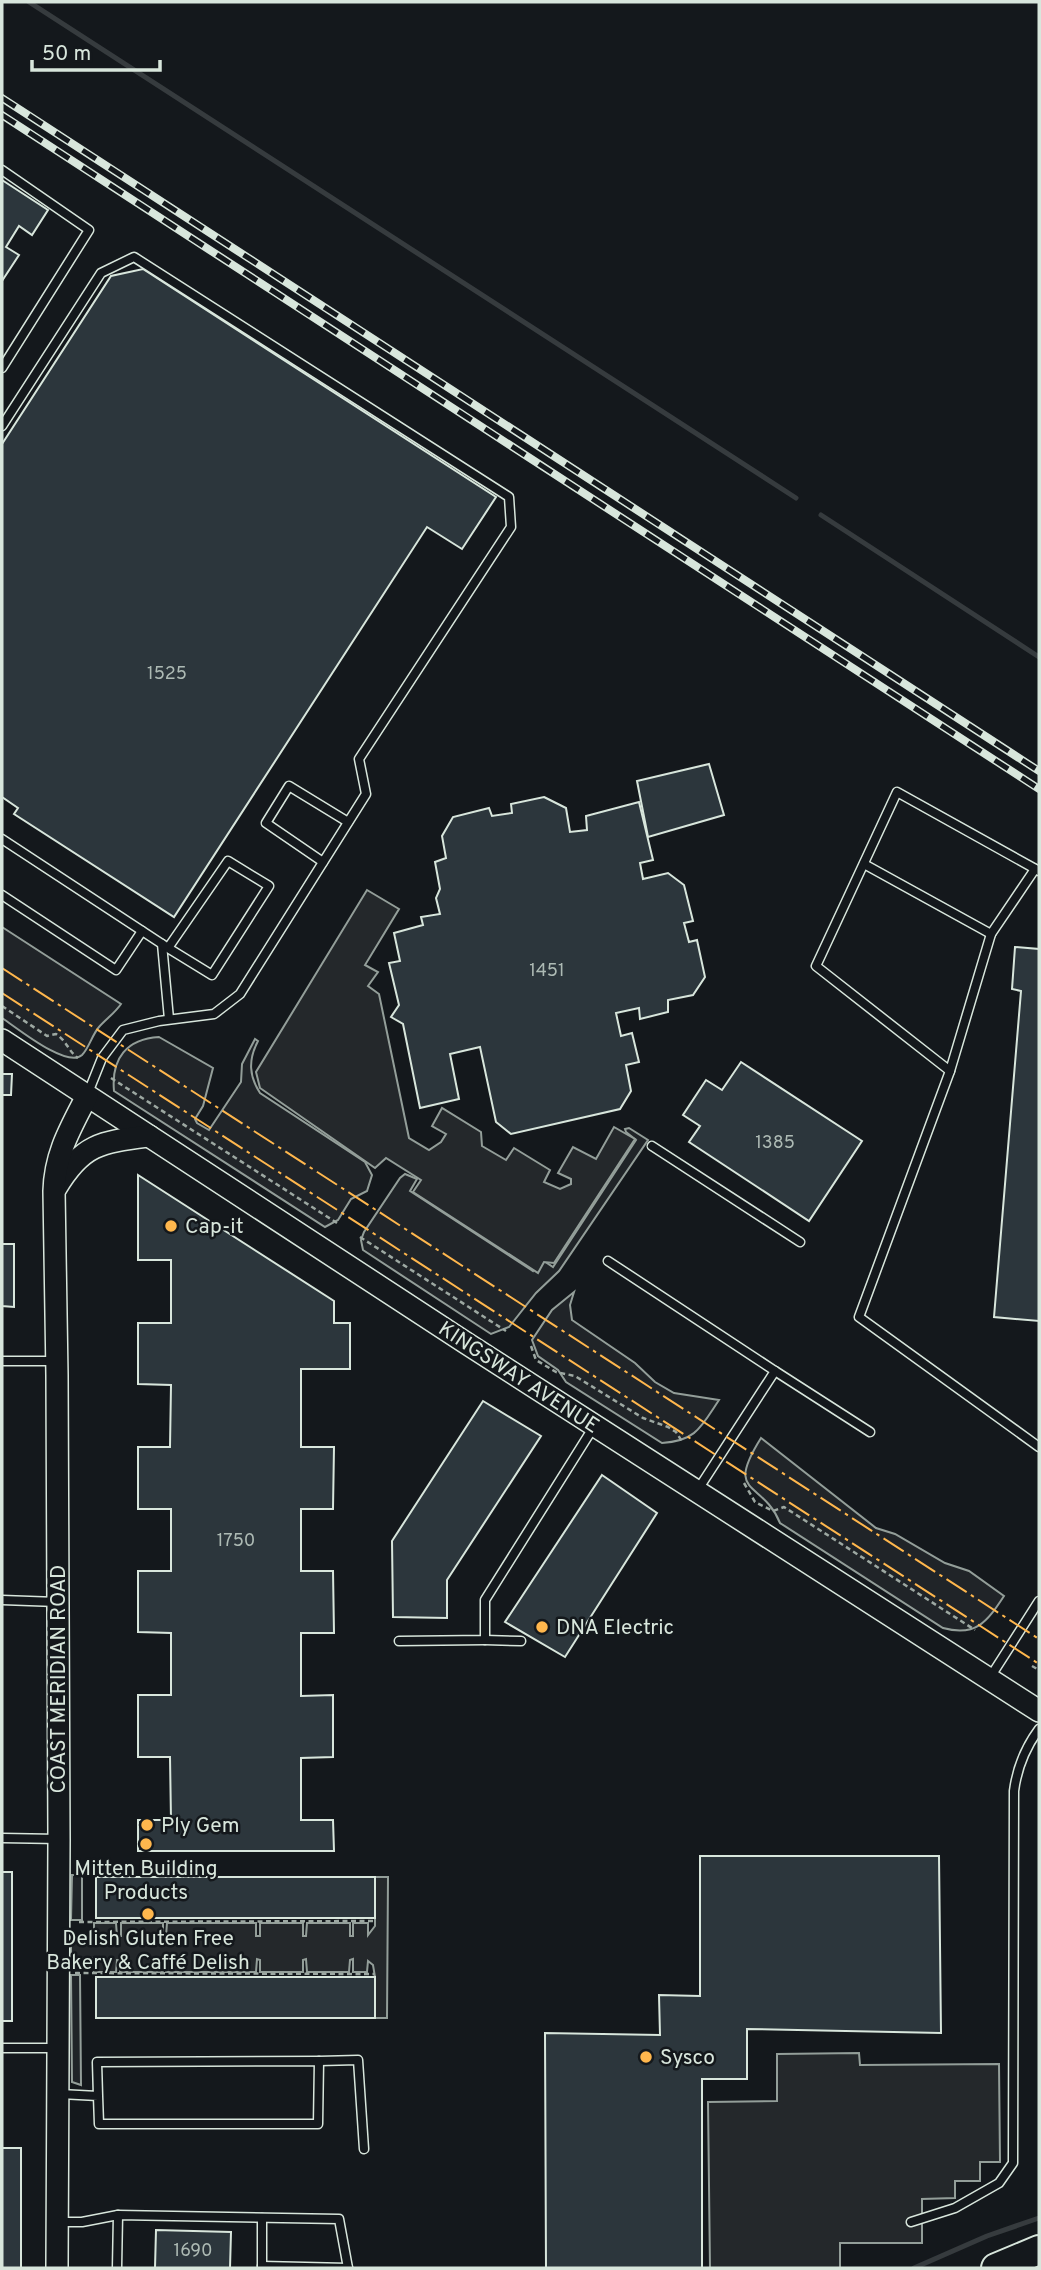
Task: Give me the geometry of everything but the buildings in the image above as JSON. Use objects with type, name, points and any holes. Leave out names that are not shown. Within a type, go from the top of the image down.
[{"type":"highway","points":[[996,2268],[1039,2250]]},
{"type":"main road","name":"KINGSWAY AVENUE","points":[[2,1040],[1039,1711]]},
{"type":"main road","name":"COAST MERIDIAN ROAD","points":[[57,2268],[59,1839],[54,1173],[59,1154],[87,1096]]},
{"type":"main road","points":[[54,1191],[73,1161],[93,1147],[149,1136]]},
{"type":"lane","points":[[2,170],[89,230],[2,368]]},
{"type":"lane","points":[[2,426],[100,273],[134,257],[509,497],[512,527],[359,759],[366,794],[240,994],[214,1014],[169,1019],[123,1030],[102,1058],[87,1096]]},
{"type":"lane","points":[[323,862],[266,823],[283,795],[289,786],[348,822]]},
{"type":"lane","points":[[950,1071],[816,966],[897,792],[1037,870],[990,934],[950,1071],[859,1317],[1039,1447]]},
{"type":"lane","points":[[2,839],[165,946],[212,975],[269,886],[228,861],[165,946],[169,1019]]},
{"type":"lane","points":[[864,864],[990,934]]},
{"type":"lane","points":[[2,895],[116,970],[142,931]]},
{"type":"lane","points":[[652,1146],[800,1242]]},
{"type":"lane","points":[[608,1261],[870,1432]]},
{"type":"lane","points":[[2,1361],[57,1361]]},
{"type":"lane","points":[[697,1491],[775,1371]]},
{"type":"lane","points":[[485,1640],[485,1600],[595,1426]]},
{"type":"lane","points":[[2,1600],[57,1602]]},
{"type":"lane","points":[[989,1679],[1039,1601]]},
{"type":"lane","points":[[399,1641],[521,1641]]},
{"type":"lane","points":[[911,2222],[955,2208],[999,2183],[1013,2163],[1014,1791],[1022,1758],[1039,1729]]},
{"type":"lane","points":[[2,1839],[59,1839]]},
{"type":"lane","points":[[2,2048],[57,2048]]},
{"type":"lane","points":[[319,2061],[318,2124],[99,2124],[97,2062],[358,2060],[364,2149]]},
{"type":"lane","points":[[57,2094],[98,2095]]},
{"type":"lane","points":[[57,2222],[82,2222],[118,2215],[340,2219],[348,2268],[262,2267],[262,2218]]},
{"type":"lane","points":[[117,2268],[118,2215]]},
{"type":"path","points":[[2,1006],[47,1036],[56,1034],[65,1040],[69,1051],[78,1058]]},
{"type":"path","points":[[111,1078],[337,1223]]},
{"type":"path","points":[[360,1237],[506,1331]]},
{"type":"path","points":[[531,1346],[536,1360],[556,1372],[575,1376],[643,1418],[668,1427],[676,1432],[683,1443]]},
{"type":"path","points":[[744,1482],[755,1502],[773,1511],[784,1507],[975,1630]]},
{"type":"path","points":[[1032,1666],[1039,1670]]},
{"type":"path","points":[[69,1922],[375,1921]]},
{"type":"path","points":[[69,1973],[374,1974]]},
{"type":"shaded area","points":[[367,890],[399,909],[365,965],[378,972],[368,986],[379,994],[409,1138],[429,1150],[441,1142],[446,1134],[432,1126],[442,1108],[481,1132],[482,1146],[506,1160],[514,1148],[550,1170],[544,1182],[560,1189],[571,1184],[571,1179],[558,1173],[573,1147],[596,1159],[614,1127],[635,1139],[554,1263],[544,1262],[538,1273],[413,1192],[421,1180],[386,1158],[375,1168],[260,1088],[256,1072]]},
{"type":"shaded area","points":[[2,927],[121,1004],[99,1027],[82,1055],[75,1058],[54,1052],[2,1018]]},
{"type":"shaded area","points":[[159,1037],[213,1068],[203,1106],[195,1119],[209,1130],[241,1082],[242,1064],[255,1039],[258,1041],[251,1068],[260,1093],[365,1162],[372,1175],[367,1191],[351,1199],[338,1220],[325,1227],[114,1091],[115,1069],[123,1052],[138,1042]]},
{"type":"shaded area","points":[[629,1128],[648,1140],[559,1271],[536,1293],[509,1327],[491,1334],[363,1250],[361,1240],[364,1232],[405,1174],[417,1179],[410,1191],[533,1271],[541,1259],[553,1267],[636,1140],[626,1132],[625,1129]]},
{"type":"shaded area","points":[[574,1292],[570,1305],[572,1320],[635,1363],[655,1382],[674,1393],[719,1400],[696,1431],[683,1439],[662,1443],[566,1382],[558,1370],[538,1356],[532,1340],[552,1310]]},
{"type":"shaded area","points":[[761,1438],[876,1528],[895,1534],[945,1563],[969,1571],[1004,1596],[998,1605],[986,1620],[972,1629],[943,1628],[780,1523],[772,1509],[746,1479],[750,1457]]},
{"type":"shaded area","points":[[72,1875],[82,1875],[82,1920],[71,1920]]},
{"type":"shaded area","points":[[375,1877],[388,1877],[387,2018],[375,2018],[375,1977],[373,1965],[368,1961],[367,1972],[353,1972],[353,1959],[350,1960],[349,1972],[307,1972],[306,1959],[303,1960],[303,1972],[260,1972],[260,1960],[257,1959],[256,1972],[166,1972],[166,1960],[163,1960],[163,1972],[120,1972],[120,1960],[117,1960],[116,1972],[94,1972],[94,1958],[71,1958],[71,1937],[94,1937],[94,1923],[116,1923],[117,1936],[121,1936],[121,1923],[163,1923],[163,1936],[166,1936],[167,1923],[256,1923],[256,1936],[260,1936],[260,1923],[303,1923],[303,1936],[306,1936],[307,1923],[350,1923],[350,1936],[353,1936],[353,1923],[368,1923],[368,1935],[375,1926]]},
{"type":"shaded area","points":[[71,1975],[80,1975],[81,2085],[72,2082]]},
{"type":"shaded area","points":[[859,2053],[860,2065],[999,2064],[1000,2162],[980,2162],[980,2181],[955,2181],[955,2198],[922,2199],[922,2243],[840,2243],[840,2268],[710,2268],[708,2102],[777,2101],[777,2054]]},
{"type":"waterway","points":[[29,2],[796,498]]},
{"type":"waterway","points":[[821,515],[1039,657]]},
{"type":"waterway","points":[[914,2268],[987,2236],[1039,2218]]},
{"type":"railway","points":[[2,98],[1039,771]]},
{"type":"railway","points":[[2,115],[1039,789]]},
{"type":"power","points":[[2,968],[1039,1639]]},
{"type":"power","points":[[2,993],[1039,1664]]},
{"type":"place","name":"Cap-it","points":[[171,1226]]},
{"type":"place","name":"DNA Electric","points":[[542,1627]]},
{"type":"place","name":"Ply Gem","points":[[147,1825]]},
{"type":"place","name":"Mitten Building Products","points":[[146,1844]]},
{"type":"place","name":"Delish Gluten Free Bakery & Caffé Delish","points":[[148,1914]]},
{"type":"place","name":"Sysco","points":[[646,2057]]}]
